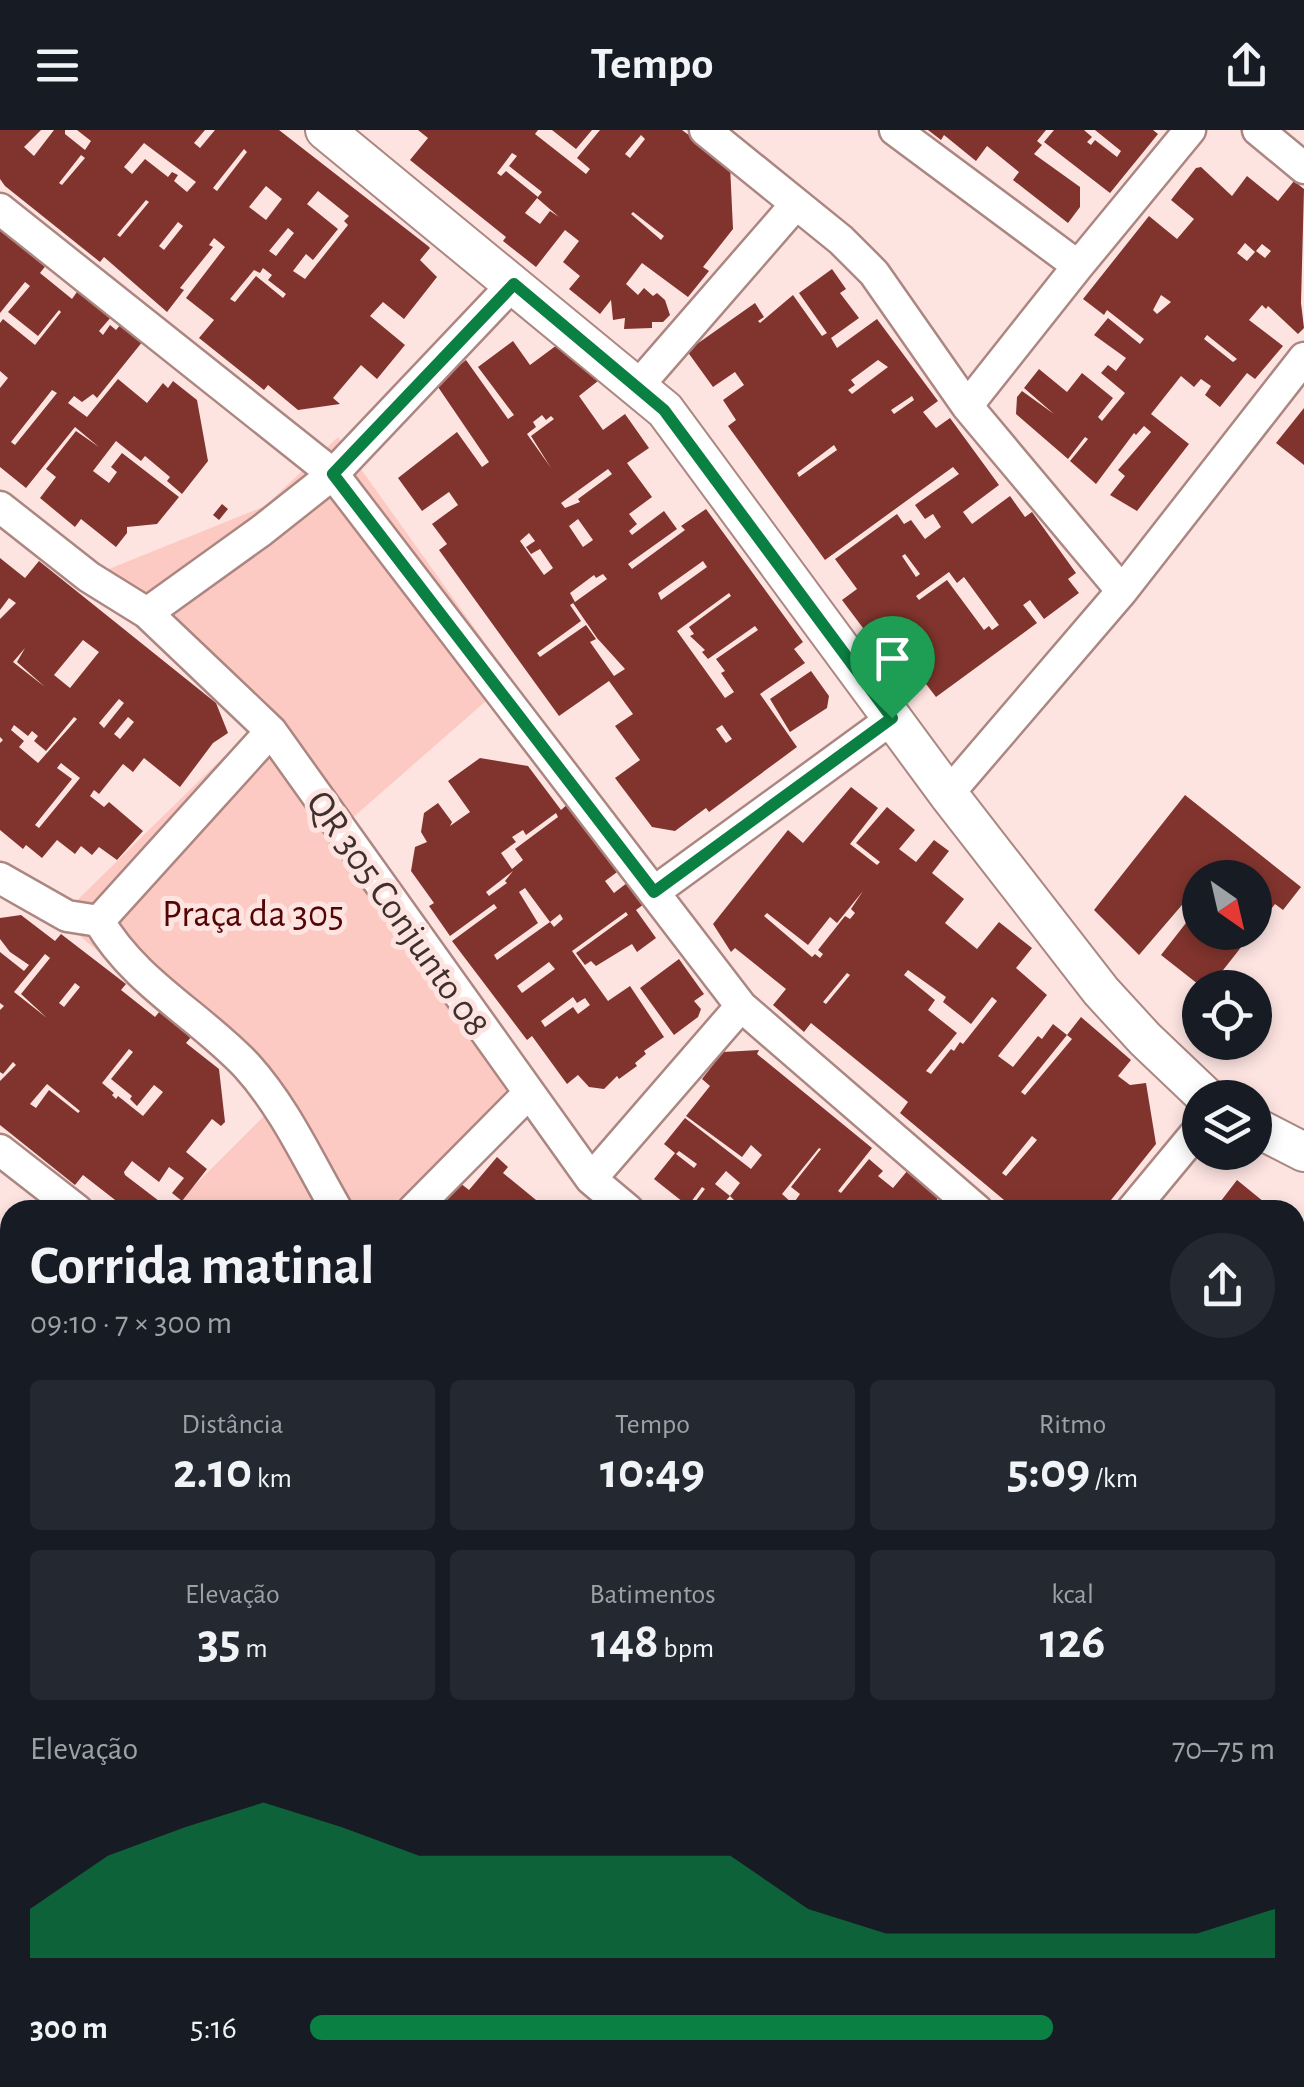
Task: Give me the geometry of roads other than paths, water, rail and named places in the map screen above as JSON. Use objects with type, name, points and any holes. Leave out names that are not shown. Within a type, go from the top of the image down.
[{"type":"street","points":[[325,130],[664,410],[948,794],[1102,991],[1188,1080]]},
{"type":"street","points":[[705,130],[841,240],[874,273],[967,406],[1122,591]]},
{"type":"street","points":[[895,130],[1078,266]]},
{"type":"street","points":[[967,406],[1190,130]]},
{"type":"street","points":[[1258,130],[1304,168]]},
{"type":"street","points":[[637,387],[796,204]]},
{"type":"street","points":[[0,209],[333,474],[741,1006],[965,1200]]},
{"type":"street","points":[[147,613],[333,474],[514,284]]},
{"type":"street","points":[[948,794],[1122,591],[1304,358]]},
{"type":"street","name":"QR 305 Conjunto 08","points":[[0,507],[89,577],[147,613],[271,731],[528,1094],[591,1179],[616,1200]]},
{"type":"street","points":[[654,892],[892,718]]},
{"type":"street","points":[[99,922],[271,731]]},
{"type":"street","points":[[0,878],[66,916],[99,922],[114,948],[141,975],[246,1066],[277,1104],[331,1200]]},
{"type":"street","points":[[591,1179],[741,1006]]},
{"type":"street","points":[[423,1200],[528,1094]]},
{"type":"street","points":[[1272,1136],[1304,1152]]},
{"type":"street","points":[[0,1150],[64,1200]]},
{"type":"street","points":[[1140,1200],[1182,1150]]},
{"type":"park label","name":"Praça da 305","points":[[253,913]]}]
